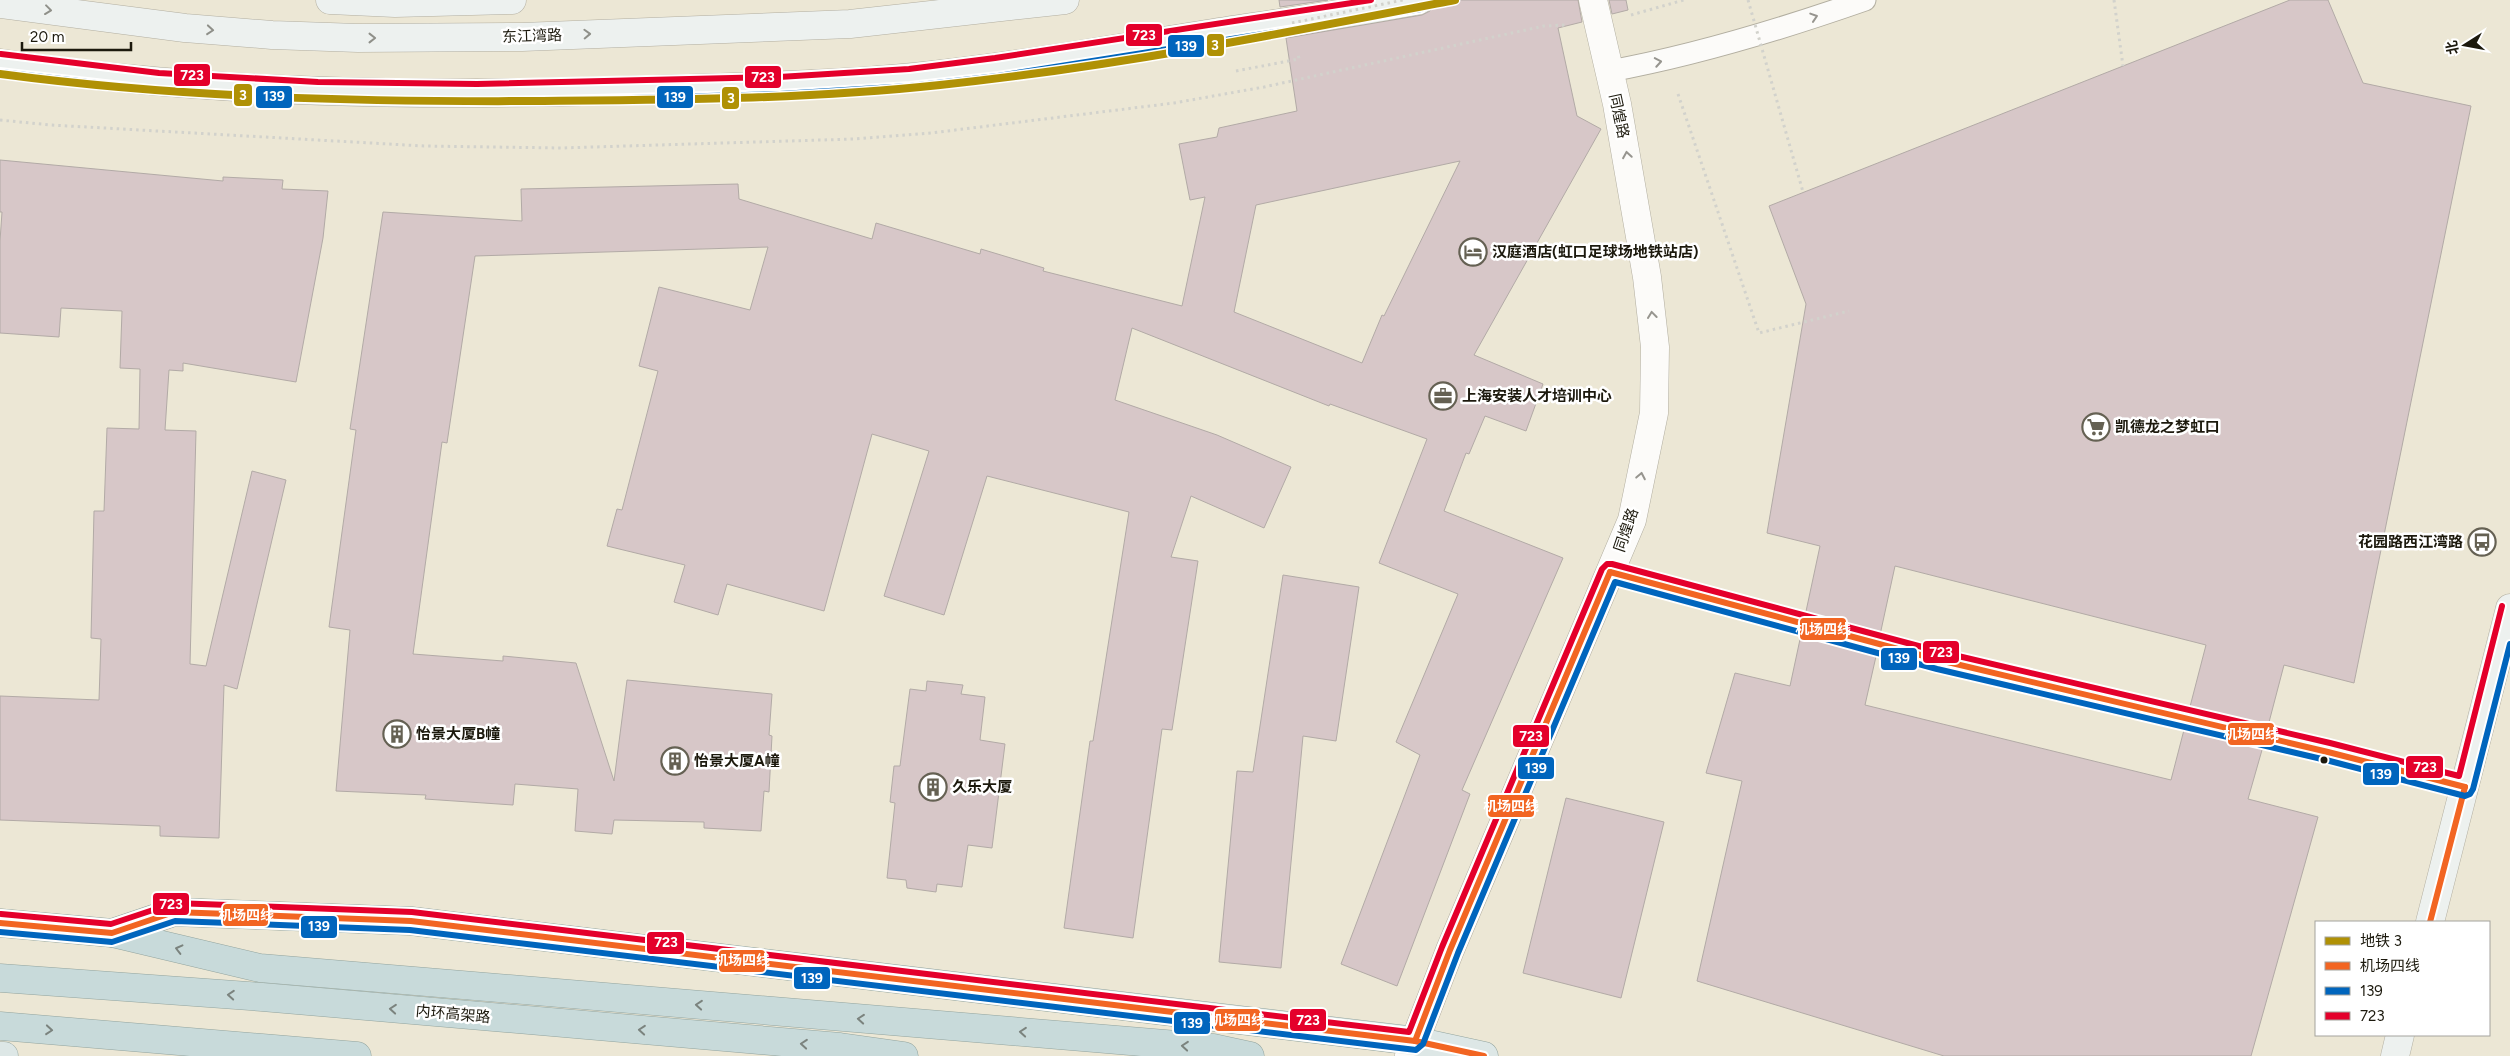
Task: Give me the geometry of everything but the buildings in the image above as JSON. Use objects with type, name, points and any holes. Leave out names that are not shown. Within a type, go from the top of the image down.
[{"type":"highway","points":[[112,933],[260,968],[1213,1048],[1250,1056]]},
{"type":"highway","name":"内环高架路","points":[[0,978],[291,1000],[840,1047],[904,1056]]},
{"type":"highway","points":[[0,1026],[357,1056]]},
{"type":"main road","points":[[330,0],[395,3],[512,0]]},
{"type":"main road","name":"东江湾路","points":[[0,4],[185,28],[272,35],[358,38],[522,37],[850,24],[1065,0]]},
{"type":"main road","points":[[0,62],[45,69],[248,87],[404,92],[536,93],[717,88],[868,81],[1029,62],[1386,7],[1419,0]]},
{"type":"main road","points":[[2430,921],[2510,608]]},
{"type":"main road","points":[[0,924],[112,933],[174,912],[411,921],[1484,1056]]},
{"type":"main road","points":[[2395,1056],[2400,1036]]},
{"type":"street","name":"同煌路","points":[[1412,1048],[1450,950],[1632,520],[1652,423],[1655,357],[1647,277],[1617,104],[1593,0]]},
{"type":"lane","points":[[1610,71],[1667,61],[1865,0]]},
{"type":"lane","points":[[1610,572],[1787,620]]},
{"type":"lane","points":[[1887,645],[1939,660],[2171,714]]},
{"type":"lane","points":[[2265,738],[2465,787]]},
{"type":"path","points":[[1292,23],[1403,0]]},
{"type":"path","points":[[1748,0],[1802,192]]},
{"type":"path","points":[[2114,0],[2123,66]]},
{"type":"path","points":[[1678,94],[1759,333],[1849,311]]},
{"type":"metro line","name":"3","points":[[0,74],[68,82],[203,93],[407,101],[543,101],[791,96],[890,90],[1070,69],[1263,37],[1455,0]]},
{"type":"transit line","name":"723","points":[[1,54],[159,73],[318,82],[477,84],[779,77],[909,69],[995,58],[1371,0]]},
{"type":"transit line","name":"139","points":[[0,72],[157,90],[317,99],[477,102],[780,94],[910,86],[998,76],[1421,9]]},
{"type":"transit line","name":"723","points":[[1,914],[111,924],[174,903],[412,912],[1409,1032],[1442,947],[1602,569],[1607,564],[1941,652],[2330,743],[2459,776],[2502,606]]},
{"type":"transit line","name":"机场四线","points":[[1610,572],[1939,660],[2328,752],[2465,787]]},
{"type":"transit line","name":"机场四线","points":[[1415,1041],[1450,950],[1610,572]]},
{"type":"transit line","name":"139","points":[[0,932],[112,942],[175,921],[410,930],[1416,1050],[1423,1044],[1458,953],[1615,582],[1937,669],[2326,760],[2465,796],[2470,794],[2473,789],[2510,644]]},
{"type":"transit line","name":"机场四线","points":[[2430,921],[2465,787]]},
{"type":"transit line","name":"机场四线","points":[[0,923],[112,933],[174,912],[411,921],[1415,1041],[1484,1056]]},
{"type":"place","name":"汉庭酒店(虹口足球场地铁站店)","points":[[1473,252]]},
{"type":"place","name":"上海安装人才培训中心","points":[[1443,396]]},
{"type":"place","name":"凯德龙之梦虹口","points":[[2096,427]]},
{"type":"place","name":"花园路西江湾路","points":[[2482,542]]},
{"type":"place","name":"怡景大厦B幢","points":[[397,734]]},
{"type":"place","name":"怡景大厦A幢","points":[[675,761]]},
{"type":"place","name":"久乐大厦","points":[[933,787]]}]
